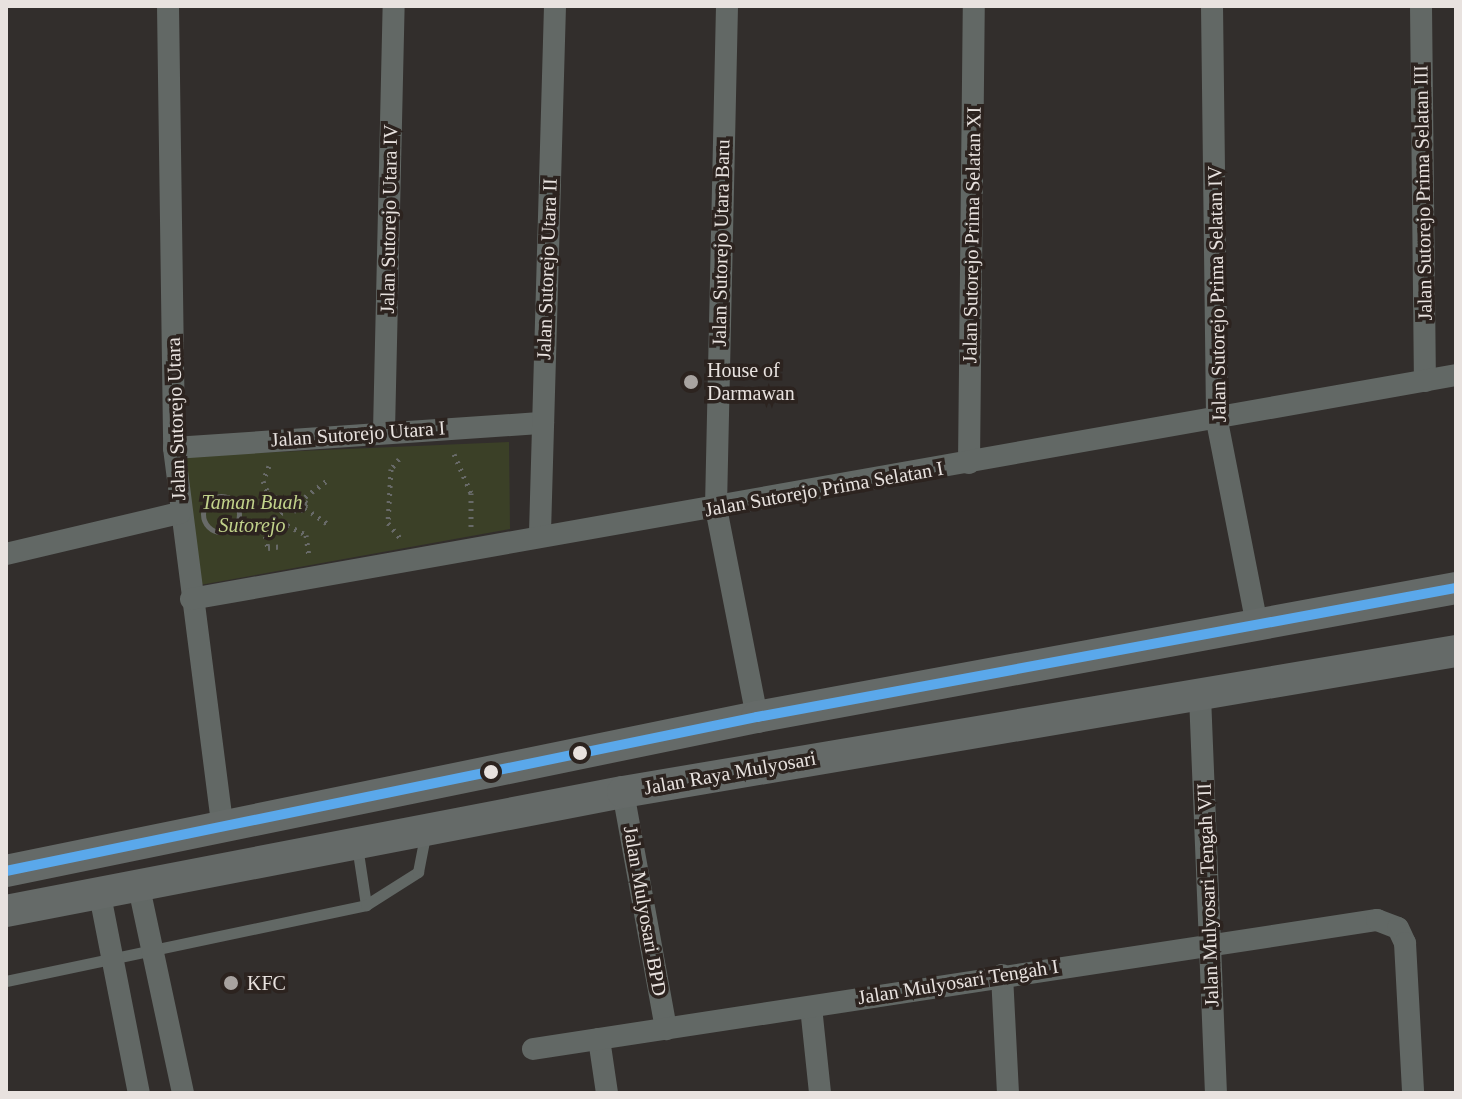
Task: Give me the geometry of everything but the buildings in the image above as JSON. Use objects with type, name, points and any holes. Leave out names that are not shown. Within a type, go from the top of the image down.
[{"type":"main road","points":[[6,871],[223,829],[757,717],[1456,588]]},
{"type":"main road","name":"Jalan Raya Mulyosari","points":[[6,911],[99,890],[623,792],[1456,651]]},
{"type":"main road","points":[[690,731],[702,779]]},
{"type":"street","name":"Jalan Sutorejo Utara","points":[[168,6],[174,448],[191,599],[223,829]]},
{"type":"street","name":"Jalan Sutorejo Utara IV","points":[[384,431],[394,6]]},
{"type":"street","name":"Jalan Sutorejo Utara II","points":[[540,533],[555,6]]},
{"type":"street","name":"Jalan Sutorejo Utara Baru","points":[[727,6],[716,508],[757,717]]},
{"type":"street","name":"Jalan Sutorejo Prima Selatan XI","points":[[969,463],[974,6]]},
{"type":"street","name":"Jalan Sutorejo Prima Selatan IV","points":[[1212,6],[1217,421],[1257,625]]},
{"type":"street","name":"Jalan Sutorejo Prima Selatan III","points":[[1421,6],[1425,381]]},
{"type":"street","name":"Jalan Sutorejo Prima Selatan I","points":[[191,599],[540,533],[716,508],[1217,421],[1456,375]]},
{"type":"street","name":"Jalan Sutorejo Utara I","points":[[174,448],[384,431],[543,423]]},
{"type":"street","points":[[6,554],[180,513]]},
{"type":"street","name":"Jalan Mulyosari Tengah VII","points":[[1200,696],[1216,1093]]},
{"type":"street","name":"Jalan Mulyosari BPD","points":[[623,792],[666,1029]]},
{"type":"street","points":[[138,883],[183,1093]]},
{"type":"street","points":[[99,890],[139,1093]]},
{"type":"street","name":"Jalan Mulyosari Tengah I","points":[[533,1049],[811,1007],[1210,940],[1383,921],[1405,943],[1413,1093]]},
{"type":"street","points":[[1002,975],[1008,1093]]},
{"type":"street","points":[[811,1007],[820,1093]]},
{"type":"street","points":[[599,1039],[607,1093]]},
{"type":"lane","points":[[6,981],[366,905],[418,872],[426,830]]},
{"type":"lane","points":[[356,843],[366,905]]},
{"type":"path","points":[[432,429],[451,451],[471,493],[471,526],[457,534]]},
{"type":"path","points":[[441,456],[451,451]]},
{"type":"path","points":[[409,457],[393,461],[388,523],[409,542]]},
{"type":"path","points":[[279,459],[263,481],[289,504]]},
{"type":"path","points":[[282,546],[263,543],[273,518],[329,479]]},
{"type":"path","points":[[239,508],[235,526],[224,532],[204,521],[215,496],[239,508],[289,504],[305,508],[329,525]]},
{"type":"path","points":[[305,497],[305,508]]},
{"type":"path","points":[[273,518],[306,535],[315,577]]},
{"type":"green space","name":"Taman Buah Sutorejo","points":[[509,442],[510,529],[200,585],[182,456]]},
{"type":"transit line","points":[[6,871],[757,717],[1456,588]]},
{"type":"place","name":"House of Darmawan","points":[[691,382]]},
{"type":"place","name":"KFC","points":[[231,983]]}]
